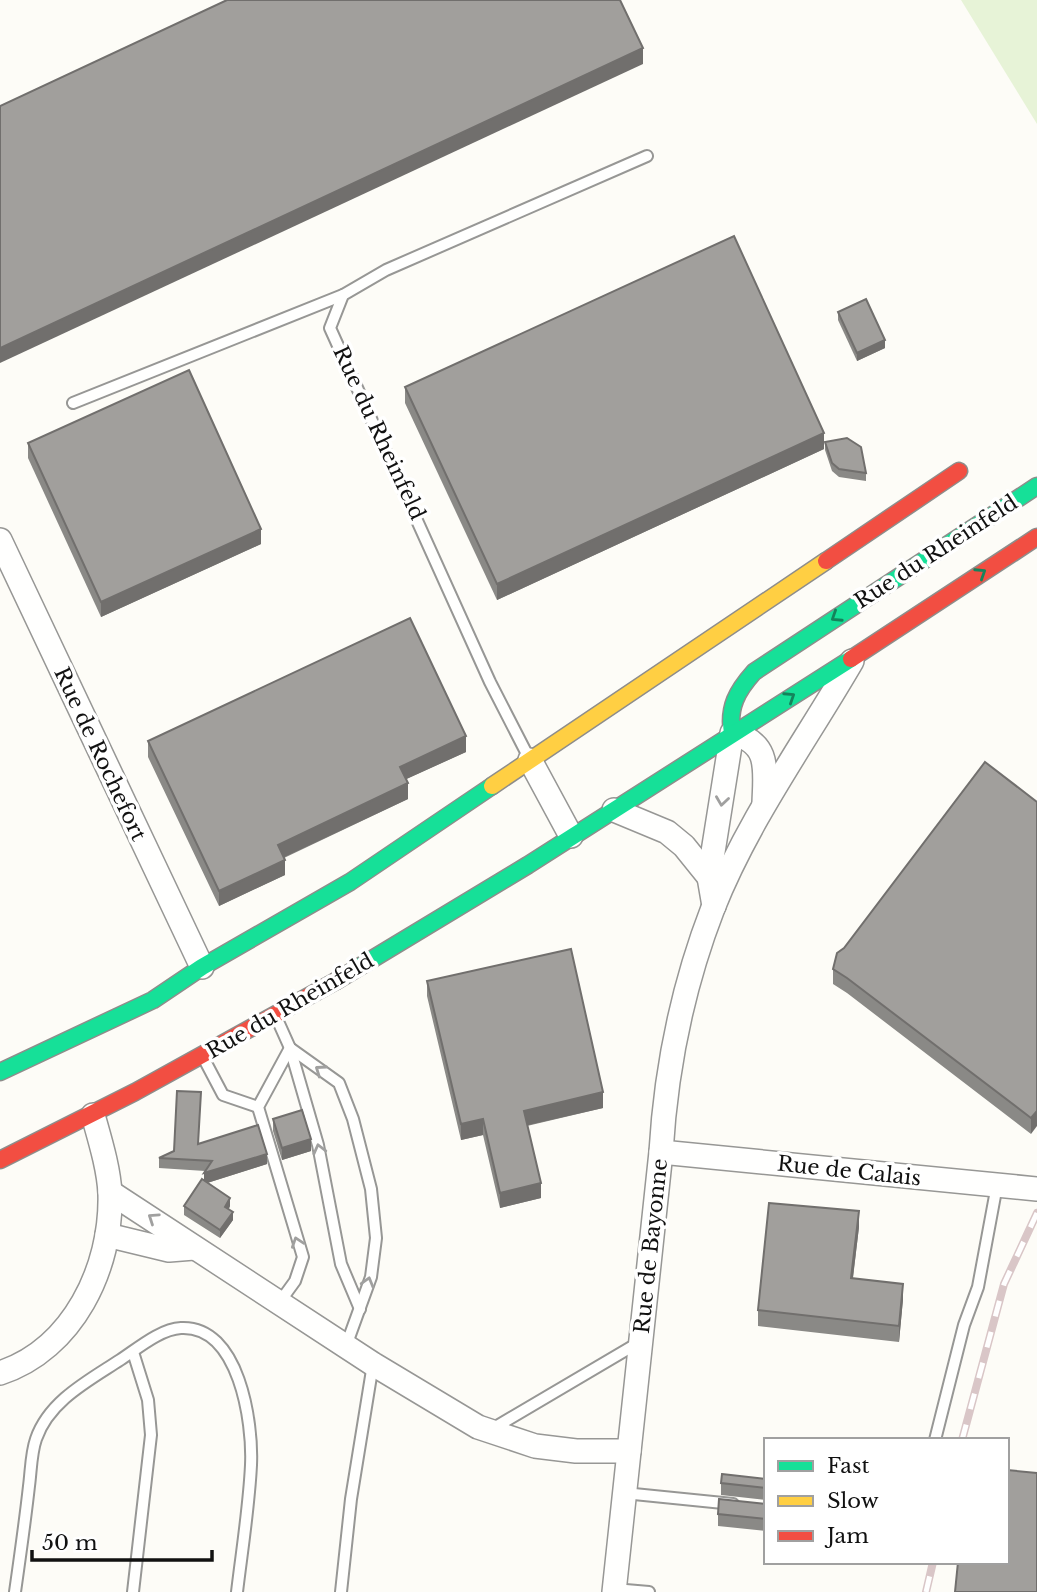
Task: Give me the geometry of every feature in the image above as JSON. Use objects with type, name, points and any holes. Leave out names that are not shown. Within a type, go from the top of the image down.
[{"type":"street","points":[[0,1072],[153,1000],[202,967],[350,882],[959,471]]},
{"type":"street","name":"Rue du Rheinfeld","points":[[732,733],[730,705],[737,690],[754,672],[1037,486]]},
{"type":"street","name":"Rue du Rheinfeld","points":[[0,1160],[93,1115],[276,1015],[614,810],[1037,537]]},
{"type":"street","name":"Rue de Rochefort","points":[[0,540],[202,967]]},
{"type":"street","name":"Rue de Bayonne","points":[[614,1590],[662,1152],[665,1093],[673,1037],[685,990],[714,906],[764,807],[855,654]]},
{"type":"street","name":"Rue de Bayonne","points":[[714,906],[709,877],[732,733],[747,737],[758,745],[762,754],[764,807]]},
{"type":"street","name":"Rue du Rheinfeld","points":[[530,760],[571,836]]},
{"type":"street","name":"Rue de Bayonne","points":[[614,810],[667,832],[684,846],[709,877]]},
{"type":"street","points":[[0,1373],[42,1353],[66,1331],[80,1310],[107,1235],[110,1192],[93,1115]]},
{"type":"street","name":"Rue de Calais","points":[[662,1152],[1037,1189]]},
{"type":"street","points":[[110,1192],[373,1364],[445,1409],[489,1431],[535,1446],[576,1451],[629,1451]]},
{"type":"street","points":[[107,1235],[169,1250],[194,1248]]},
{"type":"lane","points":[[73,403],[344,295],[386,270],[647,156]]},
{"type":"lane","name":"Rue du Rheinfeld","points":[[344,295],[330,328],[490,682],[530,760]]},
{"type":"lane","points":[[276,1015],[290,1048],[318,1146],[341,1264],[360,1309]]},
{"type":"lane","points":[[279,1303],[295,1281],[303,1257],[282,1195],[258,1107],[290,1048]]},
{"type":"lane","points":[[290,1048],[339,1083],[353,1119],[371,1189],[376,1238],[371,1277],[346,1346]]},
{"type":"lane","points":[[203,1057],[223,1095],[258,1107]]},
{"type":"lane","points":[[936,1438],[964,1325],[978,1287],[997,1185]]},
{"type":"lane","points":[[15,1592],[36,1439],[52,1410],[78,1388],[133,1352],[162,1334],[180,1328],[204,1332],[224,1348],[234,1367],[249,1413],[252,1464],[237,1592]]},
{"type":"lane","points":[[489,1431],[641,1342]]},
{"type":"lane","points":[[133,1352],[148,1400],[151,1435],[133,1592]]},
{"type":"lane","points":[[341,1592],[351,1499],[373,1364]]},
{"type":"lane","points":[[624,1493],[740,1505]]},
{"type":"lane","points":[[614,1590],[649,1592]]},
{"type":"green space","points":[[961,0],[1037,0],[1037,124]]},
{"type":"building","points":[[227,0],[620,0],[643,48],[0,348],[0,106]]},
{"type":"building","points":[[734,236],[824,433],[497,584],[405,387]]},
{"type":"building","points":[[866,299],[885,340],[857,353],[838,312]]},
{"type":"building","points":[[189,370],[261,529],[101,602],[28,443]]},
{"type":"building","points":[[847,438],[861,447],[866,473],[839,469],[832,463],[825,442]]},
{"type":"building","points":[[410,618],[466,736],[400,767],[408,783],[278,845],[285,860],[219,891],[148,741]]},
{"type":"building","points":[[985,762],[1037,802],[1037,1111],[1031,1118],[833,969],[837,953],[844,948]]},
{"type":"building","points":[[571,949],[603,1092],[524,1111],[541,1183],[500,1193],[483,1119],[461,1124],[427,981]]},
{"type":"building","points":[[177,1091],[201,1092],[198,1144],[258,1125],[267,1154],[204,1173],[212,1161],[159,1158],[174,1151]]},
{"type":"building","points":[[302,1110],[311,1139],[282,1148],[273,1119]]},
{"type":"building","points":[[202,1179],[230,1198],[225,1207],[233,1212],[220,1230],[184,1206]]},
{"type":"building","points":[[769,1203],[859,1211],[851,1278],[903,1284],[899,1326],[758,1310]]},
{"type":"building","points":[[1009,1470],[1037,1473],[1037,1592],[955,1592],[958,1564],[1009,1564]]},
{"type":"building","points":[[722,1474],[764,1479],[764,1488],[721,1483]]},
{"type":"building","points":[[719,1499],[764,1504],[764,1519],[718,1514]]},
{"type":"railway","points":[[963,1438],[1004,1284],[1037,1213]]},
{"type":"railway","points":[[926,1592],[933,1564]]},
{"type":"traffic: fast","points":[[732,733],[731,715],[735,700],[754,672],[1037,486]]},
{"type":"traffic: fast","points":[[336,981],[528,865],[851,659]]},
{"type":"traffic: fast","points":[[0,1072],[153,1000],[202,967],[350,882],[492,786]]},
{"type":"traffic: slow","points":[[492,786],[826,561]]},
{"type":"traffic: jam","points":[[826,561],[959,471]]},
{"type":"traffic: jam","points":[[851,659],[1037,537]]},
{"type":"traffic: jam","points":[[0,1160],[135,1092],[336,981]]}]
